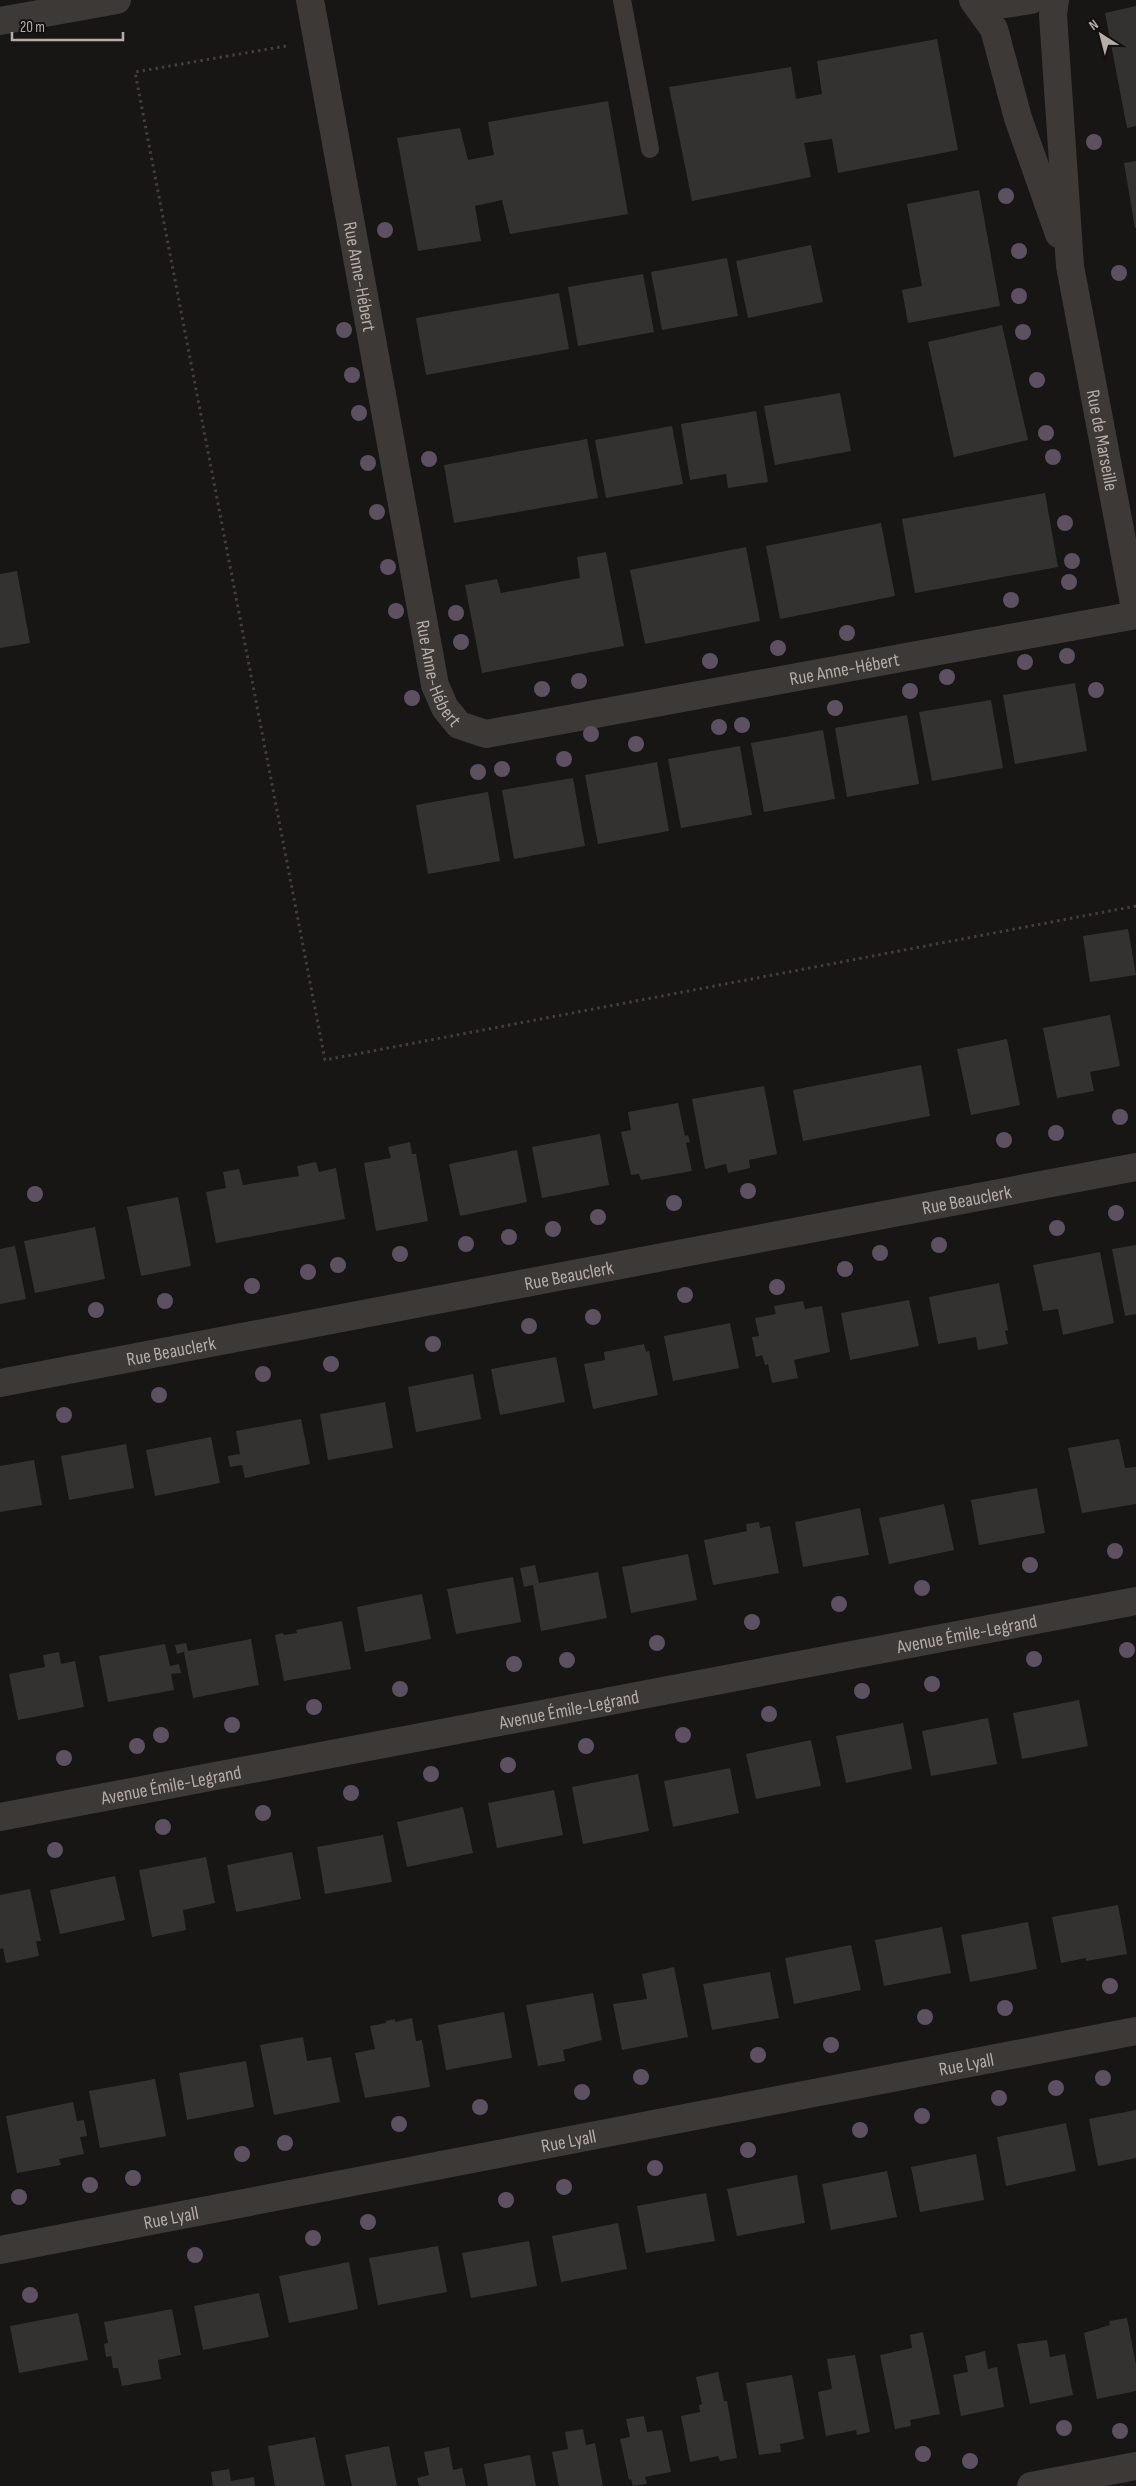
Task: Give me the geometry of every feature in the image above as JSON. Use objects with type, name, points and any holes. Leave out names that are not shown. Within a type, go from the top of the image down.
[{"type":"street","points":[[0,21],[117,0]]},
{"type":"street","name":"Rue Anne-Hébert","points":[[310,0],[435,685],[445,708],[459,725],[486,734],[1136,615]]},
{"type":"street","name":"Rue de Marseille","points":[[973,0],[994,29],[1018,118],[1070,266]]},
{"type":"street","points":[[985,0],[1005,4],[1031,0]]},
{"type":"street","name":"Rue de Marseille","points":[[1055,0],[1053,15],[1070,266],[1136,615]]},
{"type":"street","name":"Rue Beauclerk","points":[[0,1383],[1136,1166]]},
{"type":"street","name":"Avenue Émile-Legrand","points":[[0,1817],[1136,1601]]},
{"type":"street","name":"Rue Lyall","points":[[0,2250],[1136,2030]]},
{"type":"street","points":[[1031,2486],[1136,2466]]},
{"type":"lane","points":[[622,0],[650,149]]},
{"type":"building","points":[[1136,6],[1136,126],[1127,128],[1105,13]]},
{"type":"building","points":[[937,39],[958,150],[838,173],[832,139],[804,143],[811,177],[692,201],[669,87],[791,67],[796,99],[822,94],[817,61]]},
{"type":"building","points":[[608,101],[628,214],[510,234],[502,200],[475,206],[481,241],[418,251],[397,138],[460,128],[468,160],[494,155],[488,122]]},
{"type":"building","points":[[1136,161],[1136,228],[1135,228],[1124,163]]},
{"type":"building","points":[[979,190],[1000,306],[908,323],[902,290],[922,286],[907,204]]},
{"type":"building","points":[[811,245],[823,302],[748,318],[736,261]]},
{"type":"building","points":[[727,258],[738,316],[662,330],[651,272]]},
{"type":"building","points":[[643,274],[654,332],[578,346],[568,287]]},
{"type":"building","points":[[559,293],[569,349],[426,375],[416,318]]},
{"type":"building","points":[[1002,325],[1028,440],[954,457],[928,342]]},
{"type":"building","points":[[840,393],[851,451],[775,465],[764,406]]},
{"type":"building","points":[[756,411],[768,482],[728,488],[726,474],[690,480],[681,424]]},
{"type":"building","points":[[672,426],[683,484],[606,498],[595,440]]},
{"type":"building","points":[[587,439],[598,498],[454,523],[444,465]]},
{"type":"building","points":[[1045,493],[1058,567],[915,593],[902,519]]},
{"type":"building","points":[[881,523],[895,596],[780,619],[766,546]]},
{"type":"building","points":[[746,547],[760,621],[645,644],[630,570]]},
{"type":"building","points":[[606,552],[624,646],[482,673],[465,585],[497,579],[501,593],[580,578],[577,557]]},
{"type":"building","points":[[17,571],[30,643],[0,648],[0,574]]},
{"type":"building","points":[[1075,683],[1087,751],[1015,764],[1003,695]]},
{"type":"building","points":[[991,700],[1003,768],[932,781],[919,712]]},
{"type":"building","points":[[907,715],[919,784],[847,797],[835,728]]},
{"type":"building","points":[[823,730],[835,799],[764,812],[751,743]]},
{"type":"building","points":[[740,746],[752,815],[681,828],[668,759]]},
{"type":"building","points":[[657,762],[669,831],[598,844],[585,775]]},
{"type":"building","points":[[573,778],[585,846],[514,859],[502,790]]},
{"type":"building","points":[[488,792],[500,861],[428,874],[416,805]]},
{"type":"building","points":[[1128,929],[1136,975],[1090,982],[1083,936]]},
{"type":"building","points":[[1110,1015],[1120,1066],[1090,1072],[1094,1091],[1057,1098],[1043,1028]]},
{"type":"building","points":[[1007,1039],[1020,1105],[971,1115],[957,1049]]},
{"type":"building","points":[[921,1065],[930,1116],[803,1141],[793,1090]]},
{"type":"building","points":[[764,1086],[777,1154],[749,1160],[750,1168],[728,1173],[726,1164],[705,1169],[692,1099]]},
{"type":"building","points":[[678,1103],[685,1136],[688,1135],[690,1142],[686,1143],[692,1171],[641,1180],[639,1174],[631,1175],[621,1132],[631,1130],[628,1112]]},
{"type":"building","points":[[600,1134],[609,1185],[542,1198],[532,1147]]},
{"type":"building","points":[[410,1142],[412,1154],[416,1154],[428,1221],[376,1231],[364,1163],[391,1158],[388,1147]]},
{"type":"building","points":[[517,1150],[527,1202],[460,1216],[449,1164]]},
{"type":"building","points":[[316,1162],[319,1172],[336,1168],[345,1219],[216,1243],[206,1192],[226,1188],[223,1172],[239,1169],[243,1185],[299,1176],[297,1166]]},
{"type":"building","points":[[178,1197],[191,1266],[141,1276],[127,1207]]},
{"type":"building","points":[[95,1227],[105,1279],[35,1293],[24,1241]]},
{"type":"building","points":[[1136,1245],[1136,1314],[1125,1316],[1112,1249]]},
{"type":"building","points":[[15,1246],[26,1299],[0,1304],[0,1249]]},
{"type":"building","points":[[1100,1252],[1114,1323],[1063,1335],[1058,1309],[1043,1311],[1033,1265]]},
{"type":"building","points":[[999,1283],[1008,1330],[1005,1331],[1008,1344],[978,1350],[976,1337],[938,1344],[929,1297]]},
{"type":"building","points":[[909,1300],[919,1346],[850,1360],[841,1313]]},
{"type":"building","points":[[803,1301],[805,1309],[822,1306],[830,1352],[794,1360],[798,1378],[772,1383],[768,1364],[765,1365],[762,1355],[756,1357],[752,1337],[759,1336],[755,1318],[776,1314],[774,1306]]},
{"type":"building","points":[[730,1323],[739,1368],[673,1381],[664,1336]]},
{"type":"building","points":[[644,1344],[646,1352],[649,1351],[658,1395],[593,1409],[584,1364],[605,1360],[604,1352]]},
{"type":"building","points":[[556,1357],[565,1402],[500,1415],[491,1369]]},
{"type":"building","points":[[473,1374],[481,1419],[416,1432],[408,1387]]},
{"type":"building","points":[[385,1402],[393,1448],[328,1460],[320,1414]]},
{"type":"building","points":[[301,1419],[310,1464],[245,1478],[242,1465],[230,1467],[228,1456],[240,1454],[236,1431]]},
{"type":"building","points":[[211,1437],[220,1483],[155,1496],[146,1450]]},
{"type":"building","points":[[1119,1439],[1125,1468],[1136,1467],[1136,1504],[1082,1513],[1068,1448]]},
{"type":"building","points":[[126,1444],[134,1488],[69,1500],[61,1456]]},
{"type":"building","points":[[34,1460],[42,1505],[0,1512],[0,1466]]},
{"type":"building","points":[[1037,1488],[1045,1533],[979,1545],[971,1500]]},
{"type":"building","points":[[944,1504],[954,1550],[889,1564],[879,1518]]},
{"type":"building","points":[[860,1508],[869,1555],[803,1567],[795,1522]]},
{"type":"building","points":[[759,1522],[760,1528],[770,1526],[779,1573],[713,1585],[704,1540],[747,1531],[746,1524]]},
{"type":"building","points":[[688,1554],[697,1600],[631,1613],[622,1567]]},
{"type":"building","points":[[535,1565],[539,1583],[598,1572],[607,1618],[541,1631],[533,1585],[524,1587],[520,1568]]},
{"type":"building","points":[[513,1577],[521,1622],[456,1634],[447,1589]]},
{"type":"building","points":[[422,1594],[431,1639],[365,1652],[357,1607]]},
{"type":"building","points":[[342,1621],[351,1669],[284,1681],[275,1635],[297,1633],[296,1630]]},
{"type":"building","points":[[251,1639],[259,1685],[193,1698],[184,1652],[177,1654],[175,1645],[186,1643],[188,1651]]},
{"type":"building","points":[[165,1644],[170,1666],[179,1664],[181,1673],[171,1674],[174,1690],[108,1702],[99,1656]]},
{"type":"building","points":[[59,1652],[61,1664],[75,1661],[84,1707],[18,1720],[9,1674],[45,1667],[43,1655]]},
{"type":"building","points":[[1079,1700],[1088,1746],[1022,1759],[1013,1713]]},
{"type":"building","points":[[988,1718],[997,1764],[931,1776],[922,1731]]},
{"type":"building","points":[[903,1723],[912,1769],[846,1783],[836,1736]]},
{"type":"building","points":[[811,1740],[821,1786],[756,1799],[746,1754]]},
{"type":"building","points":[[730,1768],[739,1813],[673,1827],[664,1781]]},
{"type":"building","points":[[638,1774],[649,1831],[583,1844],[572,1787]]},
{"type":"building","points":[[554,1790],[563,1835],[497,1848],[488,1803]]},
{"type":"building","points":[[463,1807],[473,1853],[407,1867],[397,1822]]},
{"type":"building","points":[[383,1835],[392,1882],[325,1894],[317,1847]]},
{"type":"building","points":[[292,1852],[301,1899],[236,1912],[227,1865]]},
{"type":"building","points":[[206,1857],[215,1903],[183,1910],[186,1930],[152,1937],[139,1870]]},
{"type":"building","points":[[115,1876],[125,1920],[60,1934],[50,1890]]},
{"type":"building","points":[[30,1889],[41,1941],[36,1941],[39,1956],[6,1963],[3,1948],[0,1949],[0,1895]]},
{"type":"building","points":[[1118,1905],[1127,1954],[1086,1961],[1086,1958],[1061,1963],[1052,1917]]},
{"type":"building","points":[[1028,1922],[1037,1969],[970,1982],[961,1935]]},
{"type":"building","points":[[942,1927],[951,1973],[884,1986],[875,1940]]},
{"type":"building","points":[[851,1945],[861,1990],[794,2004],[785,1958]]},
{"type":"building","points":[[674,1967],[688,2037],[622,2050],[613,2004],[647,1999],[642,1974]]},
{"type":"building","points":[[770,1972],[779,2018],[712,2030],[703,1984]]},
{"type":"building","points":[[593,1993],[602,2040],[563,2050],[565,2061],[538,2066],[526,2005]]},
{"type":"building","points":[[504,2012],[512,2058],[446,2070],[438,2025]]},
{"type":"building","points":[[412,2018],[416,2041],[422,2040],[430,2087],[365,2098],[355,2053],[375,2049],[370,2026],[395,2019],[395,2022]]},
{"type":"building","points":[[303,2037],[307,2061],[331,2057],[340,2102],[274,2115],[260,2045]]},
{"type":"building","points":[[246,2061],[254,2107],[187,2120],[179,2073]]},
{"type":"building","points":[[155,2079],[166,2136],[100,2148],[89,2091]]},
{"type":"building","points":[[73,2102],[77,2121],[84,2120],[87,2136],[80,2137],[84,2154],[59,2159],[61,2165],[17,2173],[6,2116]]},
{"type":"building","points":[[1136,2110],[1136,2158],[1098,2166],[1089,2119]]},
{"type":"building","points":[[1066,2123],[1076,2171],[1006,2186],[997,2137]]},
{"type":"building","points":[[976,2154],[984,2200],[920,2212],[911,2167]]},
{"type":"building","points":[[887,2171],[897,2217],[831,2230],[822,2184]]},
{"type":"building","points":[[797,2175],[805,2223],[737,2236],[727,2189]]},
{"type":"building","points":[[706,2193],[715,2241],[646,2253],[637,2206]]},
{"type":"building","points":[[618,2223],[627,2269],[561,2282],[552,2236]]},
{"type":"building","points":[[529,2241],[537,2286],[471,2298],[462,2253]]},
{"type":"building","points":[[438,2246],[447,2292],[378,2305],[369,2258]]},
{"type":"building","points":[[349,2262],[358,2309],[289,2323],[279,2276]]},
{"type":"building","points":[[259,2293],[269,2337],[203,2350],[194,2306]]},
{"type":"building","points":[[172,2309],[181,2355],[158,2360],[161,2379],[122,2386],[118,2368],[113,2368],[111,2356],[106,2357],[104,2344],[108,2343],[104,2322]]},
{"type":"building","points":[[78,2313],[88,2360],[19,2373],[10,2326]]},
{"type":"building","points":[[1127,2318],[1136,2365],[1136,2391],[1097,2399],[1084,2333],[1110,2325],[1109,2321]]},
{"type":"building","points":[[923,2332],[940,2414],[910,2420],[911,2426],[895,2429],[880,2355],[912,2348],[910,2335]]},
{"type":"building","points":[[1047,2340],[1050,2357],[1065,2354],[1073,2395],[1030,2404],[1017,2344]]},
{"type":"building","points":[[985,2351],[988,2369],[997,2367],[1004,2407],[961,2416],[953,2375],[968,2372],[965,2356]]},
{"type":"building","points":[[855,2355],[870,2432],[857,2435],[856,2430],[826,2436],[818,2392],[832,2389],[827,2359]]},
{"type":"building","points":[[718,2372],[724,2401],[727,2401],[737,2458],[720,2461],[718,2456],[690,2462],[681,2416],[700,2412],[699,2405],[702,2404],[696,2377]]},
{"type":"building","points":[[792,2375],[804,2439],[780,2444],[781,2452],[759,2455],[746,2383]]},
{"type":"building","points":[[644,2416],[647,2432],[662,2430],[671,2472],[645,2477],[647,2484],[633,2486],[631,2479],[629,2480],[620,2439],[630,2437],[626,2419]]},
{"type":"building","points":[[583,2429],[586,2445],[595,2443],[603,2486],[559,2486],[552,2452],[568,2449],[565,2432]]},
{"type":"building","points":[[315,2437],[325,2486],[275,2486],[268,2446]]},
{"type":"building","points":[[389,2446],[397,2486],[352,2486],[345,2455]]},
{"type":"building","points":[[449,2447],[453,2470],[462,2468],[466,2486],[419,2486],[417,2478],[429,2475],[424,2452]]},
{"type":"building","points":[[530,2455],[536,2486],[488,2486],[484,2464]]},
{"type":"building","points":[[229,2469],[231,2481],[254,2477],[255,2486],[213,2486],[211,2472]]}]
